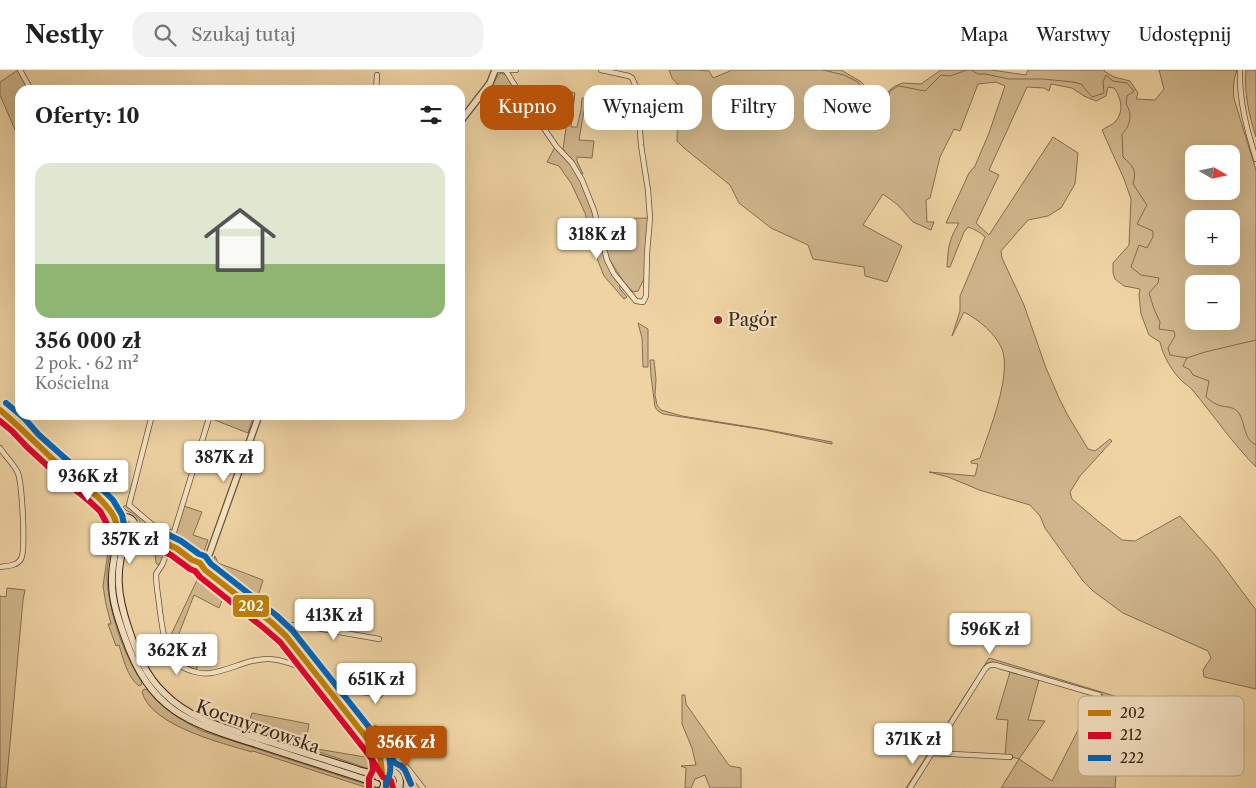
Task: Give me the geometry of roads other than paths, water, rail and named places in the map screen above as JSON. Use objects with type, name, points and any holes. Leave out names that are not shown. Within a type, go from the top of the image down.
[{"type":"main road","points":[[0,410],[102,491],[124,517],[133,520],[136,527],[129,536],[122,537],[118,535],[115,529],[116,522],[107,506],[94,492],[33,441],[18,425]]},
{"type":"main road","points":[[116,522],[124,517]]},
{"type":"main road","name":"Kocmyrzowska","points":[[118,535],[112,573],[114,603],[134,662],[147,685],[161,700],[177,713],[197,724],[349,774],[378,786]]},
{"type":"main road","name":"Kocmyrzowska","points":[[129,536],[121,553],[118,568],[120,603],[139,657],[163,693],[185,710],[210,723],[361,771],[381,774]]},
{"type":"main road","points":[[378,786],[381,774],[389,771],[399,776],[401,787]]},
{"type":"street","points":[[465,116],[490,83],[495,70],[516,70]]},
{"type":"street","points":[[506,71],[556,146],[572,163],[582,180],[594,210],[607,260],[614,274],[636,301],[643,302],[646,299],[650,218],[641,145],[637,88],[629,76],[601,70]]},
{"type":"street","points":[[1240,70],[1242,110],[1256,159]]},
{"type":"street","points":[[21,71],[29,85]]},
{"type":"street","points":[[376,85],[377,75]]},
{"type":"street","points":[[151,420],[130,505],[155,527],[174,534]]},
{"type":"street","points":[[208,420],[174,534],[162,566],[156,574],[167,649],[178,664],[195,672],[208,673],[269,659],[286,662],[310,671],[313,669]]},
{"type":"street","points":[[136,527],[182,552],[195,562],[206,561],[257,420]]},
{"type":"street","points":[[0,448],[17,472],[23,510],[23,554],[21,560],[17,564],[0,567]]},
{"type":"street","points":[[129,536],[158,539]]},
{"type":"street","points":[[200,563],[204,570],[271,622],[286,636],[380,756],[389,771]]},
{"type":"street","points":[[286,636],[293,625],[379,639]]},
{"type":"street","points":[[910,788],[990,664],[1099,695]]},
{"type":"street","points":[[330,691],[340,688],[380,695],[383,691],[385,671]]},
{"type":"street","points":[[361,733],[370,727],[378,729],[423,788]]},
{"type":"street","points":[[932,753],[1010,758]]},
{"type":"street","points":[[380,756],[381,774]]},
{"type":"waterway","points":[[823,70],[844,75],[858,82],[866,99],[875,103],[885,102],[891,90],[899,86],[925,91],[941,75],[950,76],[967,70]]},
{"type":"waterway","points":[[971,70],[978,74],[1009,79],[1043,79],[1073,82],[1081,84],[1092,97],[1104,93],[1103,82],[1106,75],[1113,81],[1127,83],[1134,91],[1127,96],[1126,104],[1130,116],[1129,124],[1122,134],[1123,157],[1133,169],[1135,175],[1133,184],[1147,205],[1137,224],[1153,231],[1153,237],[1147,248],[1139,245],[1131,267],[1141,275],[1159,278],[1158,283],[1149,293],[1160,322],[1159,329],[1174,331],[1175,336],[1168,348],[1170,355],[1187,358],[1183,366],[1190,370],[1193,375],[1209,381],[1206,397],[1216,404],[1233,408],[1238,412],[1248,438],[1256,445]]},
{"type":"waterway","points":[[1187,358],[1256,340]]},
{"type":"waterway","points":[[329,698],[346,720]]},
{"type":"place","name":"Pagór","points":[[718,320]]}]
